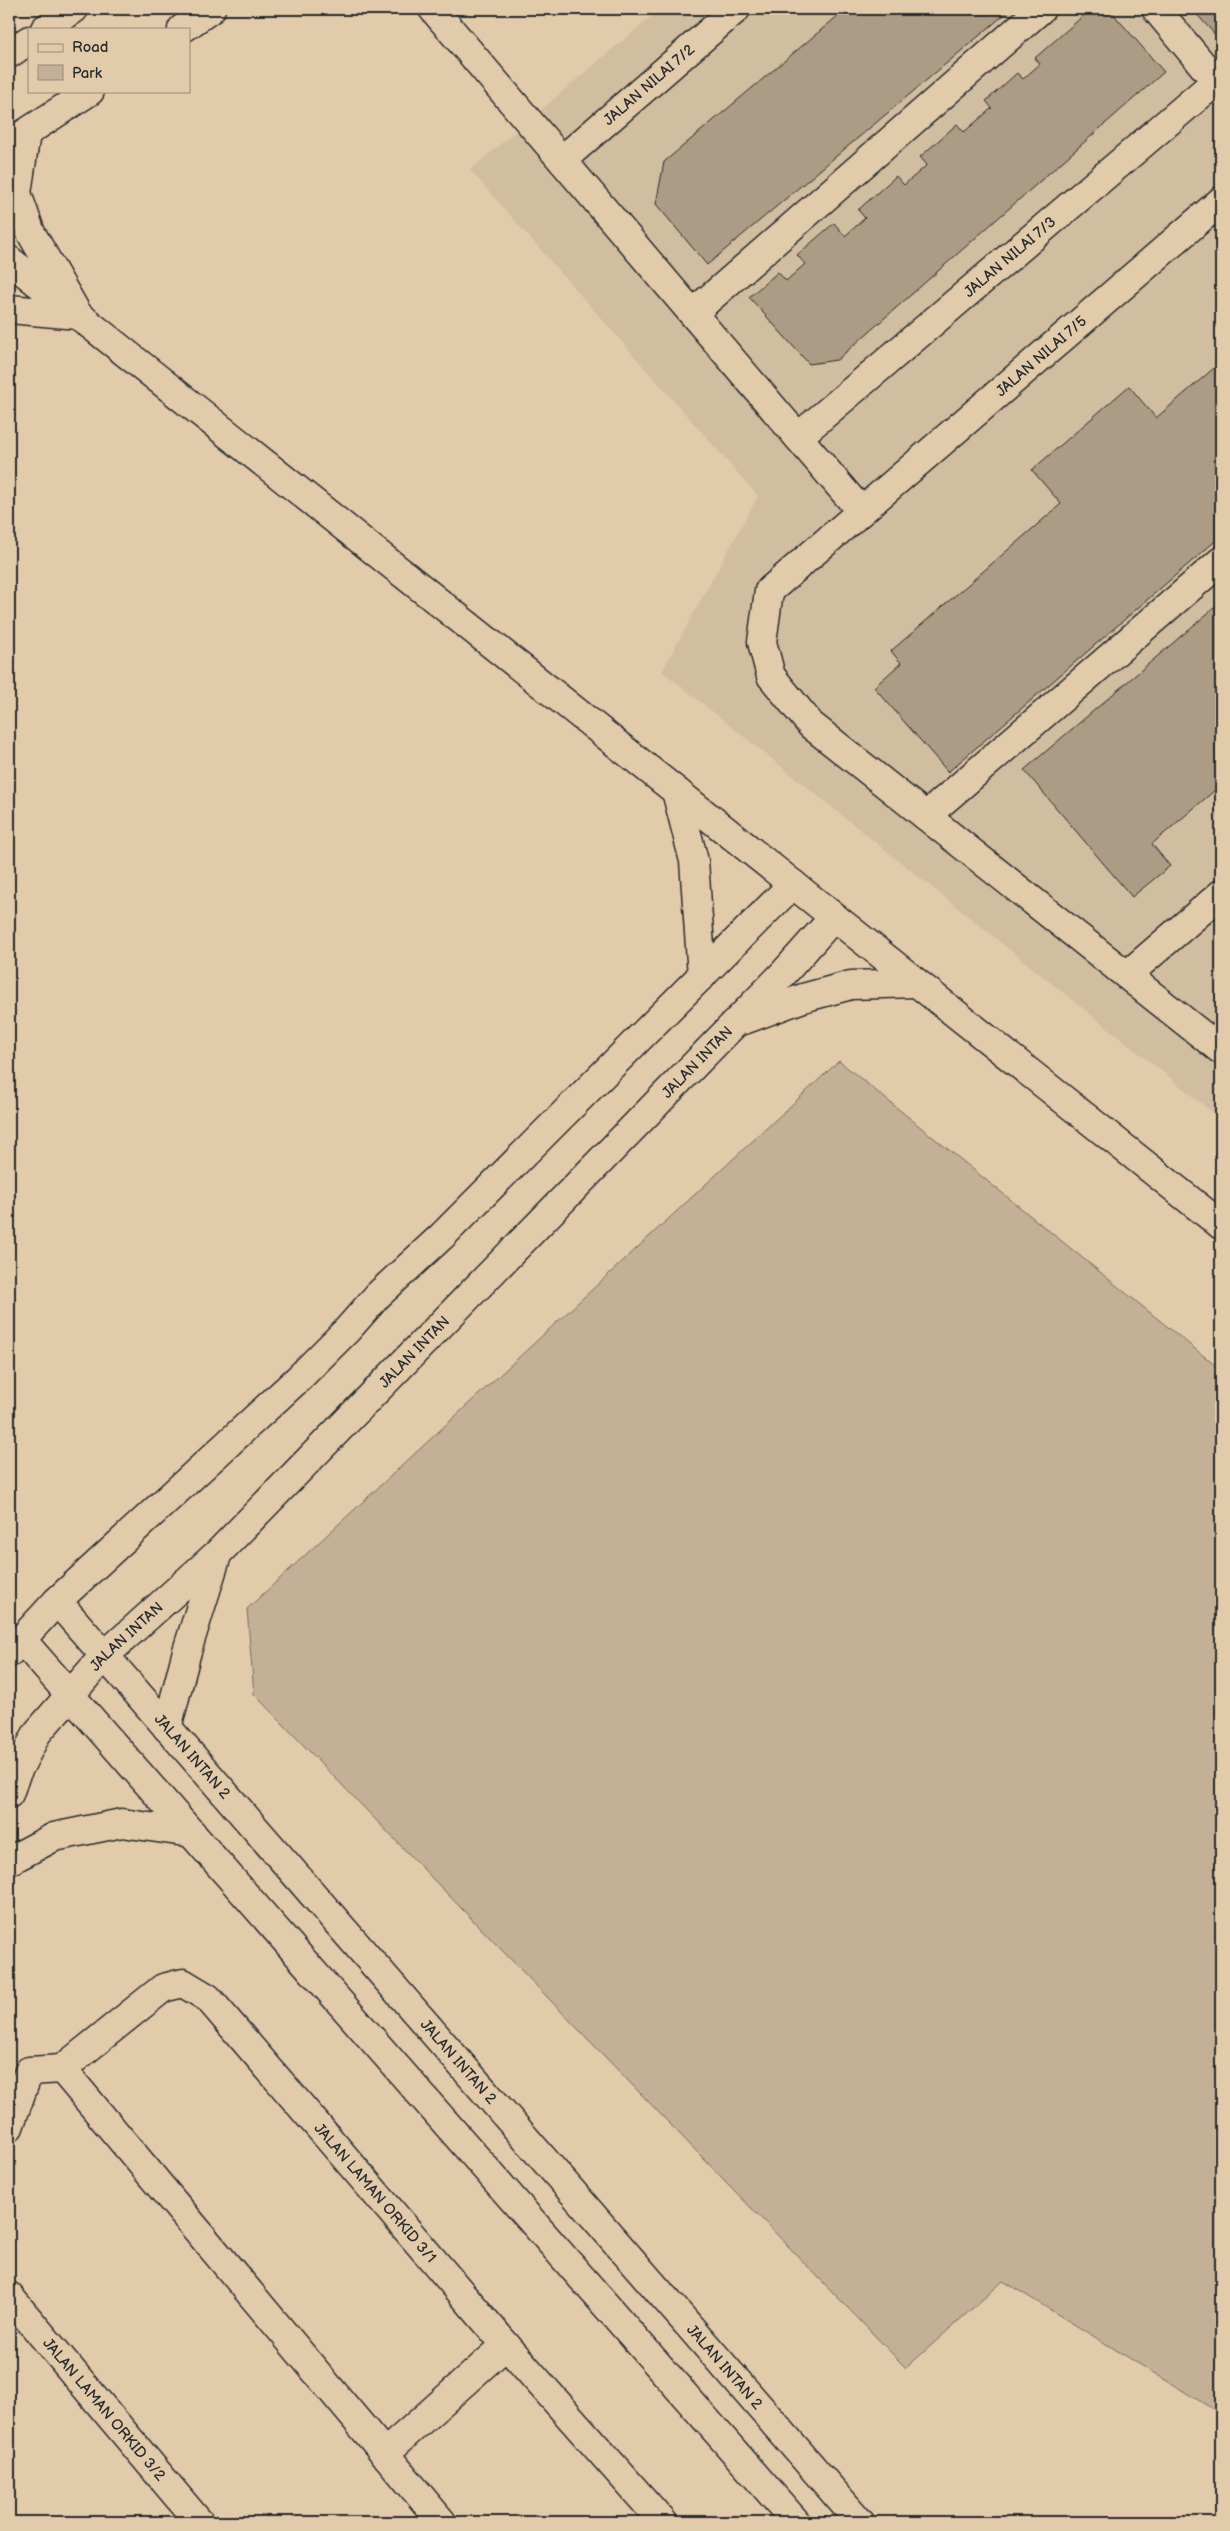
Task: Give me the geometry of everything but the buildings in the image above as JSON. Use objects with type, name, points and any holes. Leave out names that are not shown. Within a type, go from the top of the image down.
[{"type":"street","points":[[46,28],[74,9]]},
{"type":"street","points":[[183,28],[211,9]]},
{"type":"street","points":[[433,9],[862,511]]},
{"type":"street","name":"JALAN NILAI 7/2","points":[[562,160],[736,9]]},
{"type":"street","points":[[693,313],[1041,9]]},
{"type":"street","points":[[1156,9],[1219,79]]},
{"type":"street","points":[[9,54],[28,41]]},
{"type":"street","name":"JALAN NILAI 7/3","points":[[798,437],[1219,79]]},
{"type":"street","points":[[78,315],[31,233],[17,193],[18,139],[88,92]]},
{"type":"street","name":"JALAN NILAI 7/5","points":[[1221,201],[769,590],[762,642],[771,676],[811,726],[1221,1050]]},
{"type":"street","points":[[9,260],[1221,1225]]},
{"type":"street","points":[[9,309],[78,315]]},
{"type":"street","points":[[926,816],[1221,561]]},
{"type":"street","points":[[676,792],[694,861],[702,976]]},
{"type":"street","points":[[793,884],[449,1229],[378,1295],[348,1329],[299,1378],[57,1602],[15,1646],[69,1694],[796,2522]]},
{"type":"street","points":[[1127,975],[1221,894]]},
{"type":"street","name":"JALAN INTAN","points":[[9,1794],[16,1774],[36,1733],[104,1656],[217,1554],[734,1024],[834,917]]},
{"type":"street","points":[[734,1024],[804,998],[851,985],[916,983]]},
{"type":"street","points":[[167,1728],[187,1651],[217,1554]]},
{"type":"street","name":"JALAN INTAN 2","points":[[57,1602],[860,2522]]},
{"type":"street","points":[[9,1861],[54,1837],[122,1823],[192,1833]]},
{"type":"street","name":"JALAN LAMAN ORKID 3/1","points":[[62,2069],[163,1988],[183,1983],[208,1998],[506,2345],[663,2522]]},
{"type":"street","points":[[9,2127],[29,2071],[62,2069],[442,2522]]},
{"type":"street","name":"JALAN LAMAN ORKID 3/2","points":[[9,2296],[199,2522]]},
{"type":"street","points":[[384,2454],[506,2345]]},
{"type":"shaded area","points":[[660,9],[1221,9],[1221,1119],[662,671],[758,496],[470,170]]},
{"type":"green space","points":[[839,1061],[1221,1370],[1221,2414],[1003,2281],[906,2368],[254,1694],[247,1609]]}]
